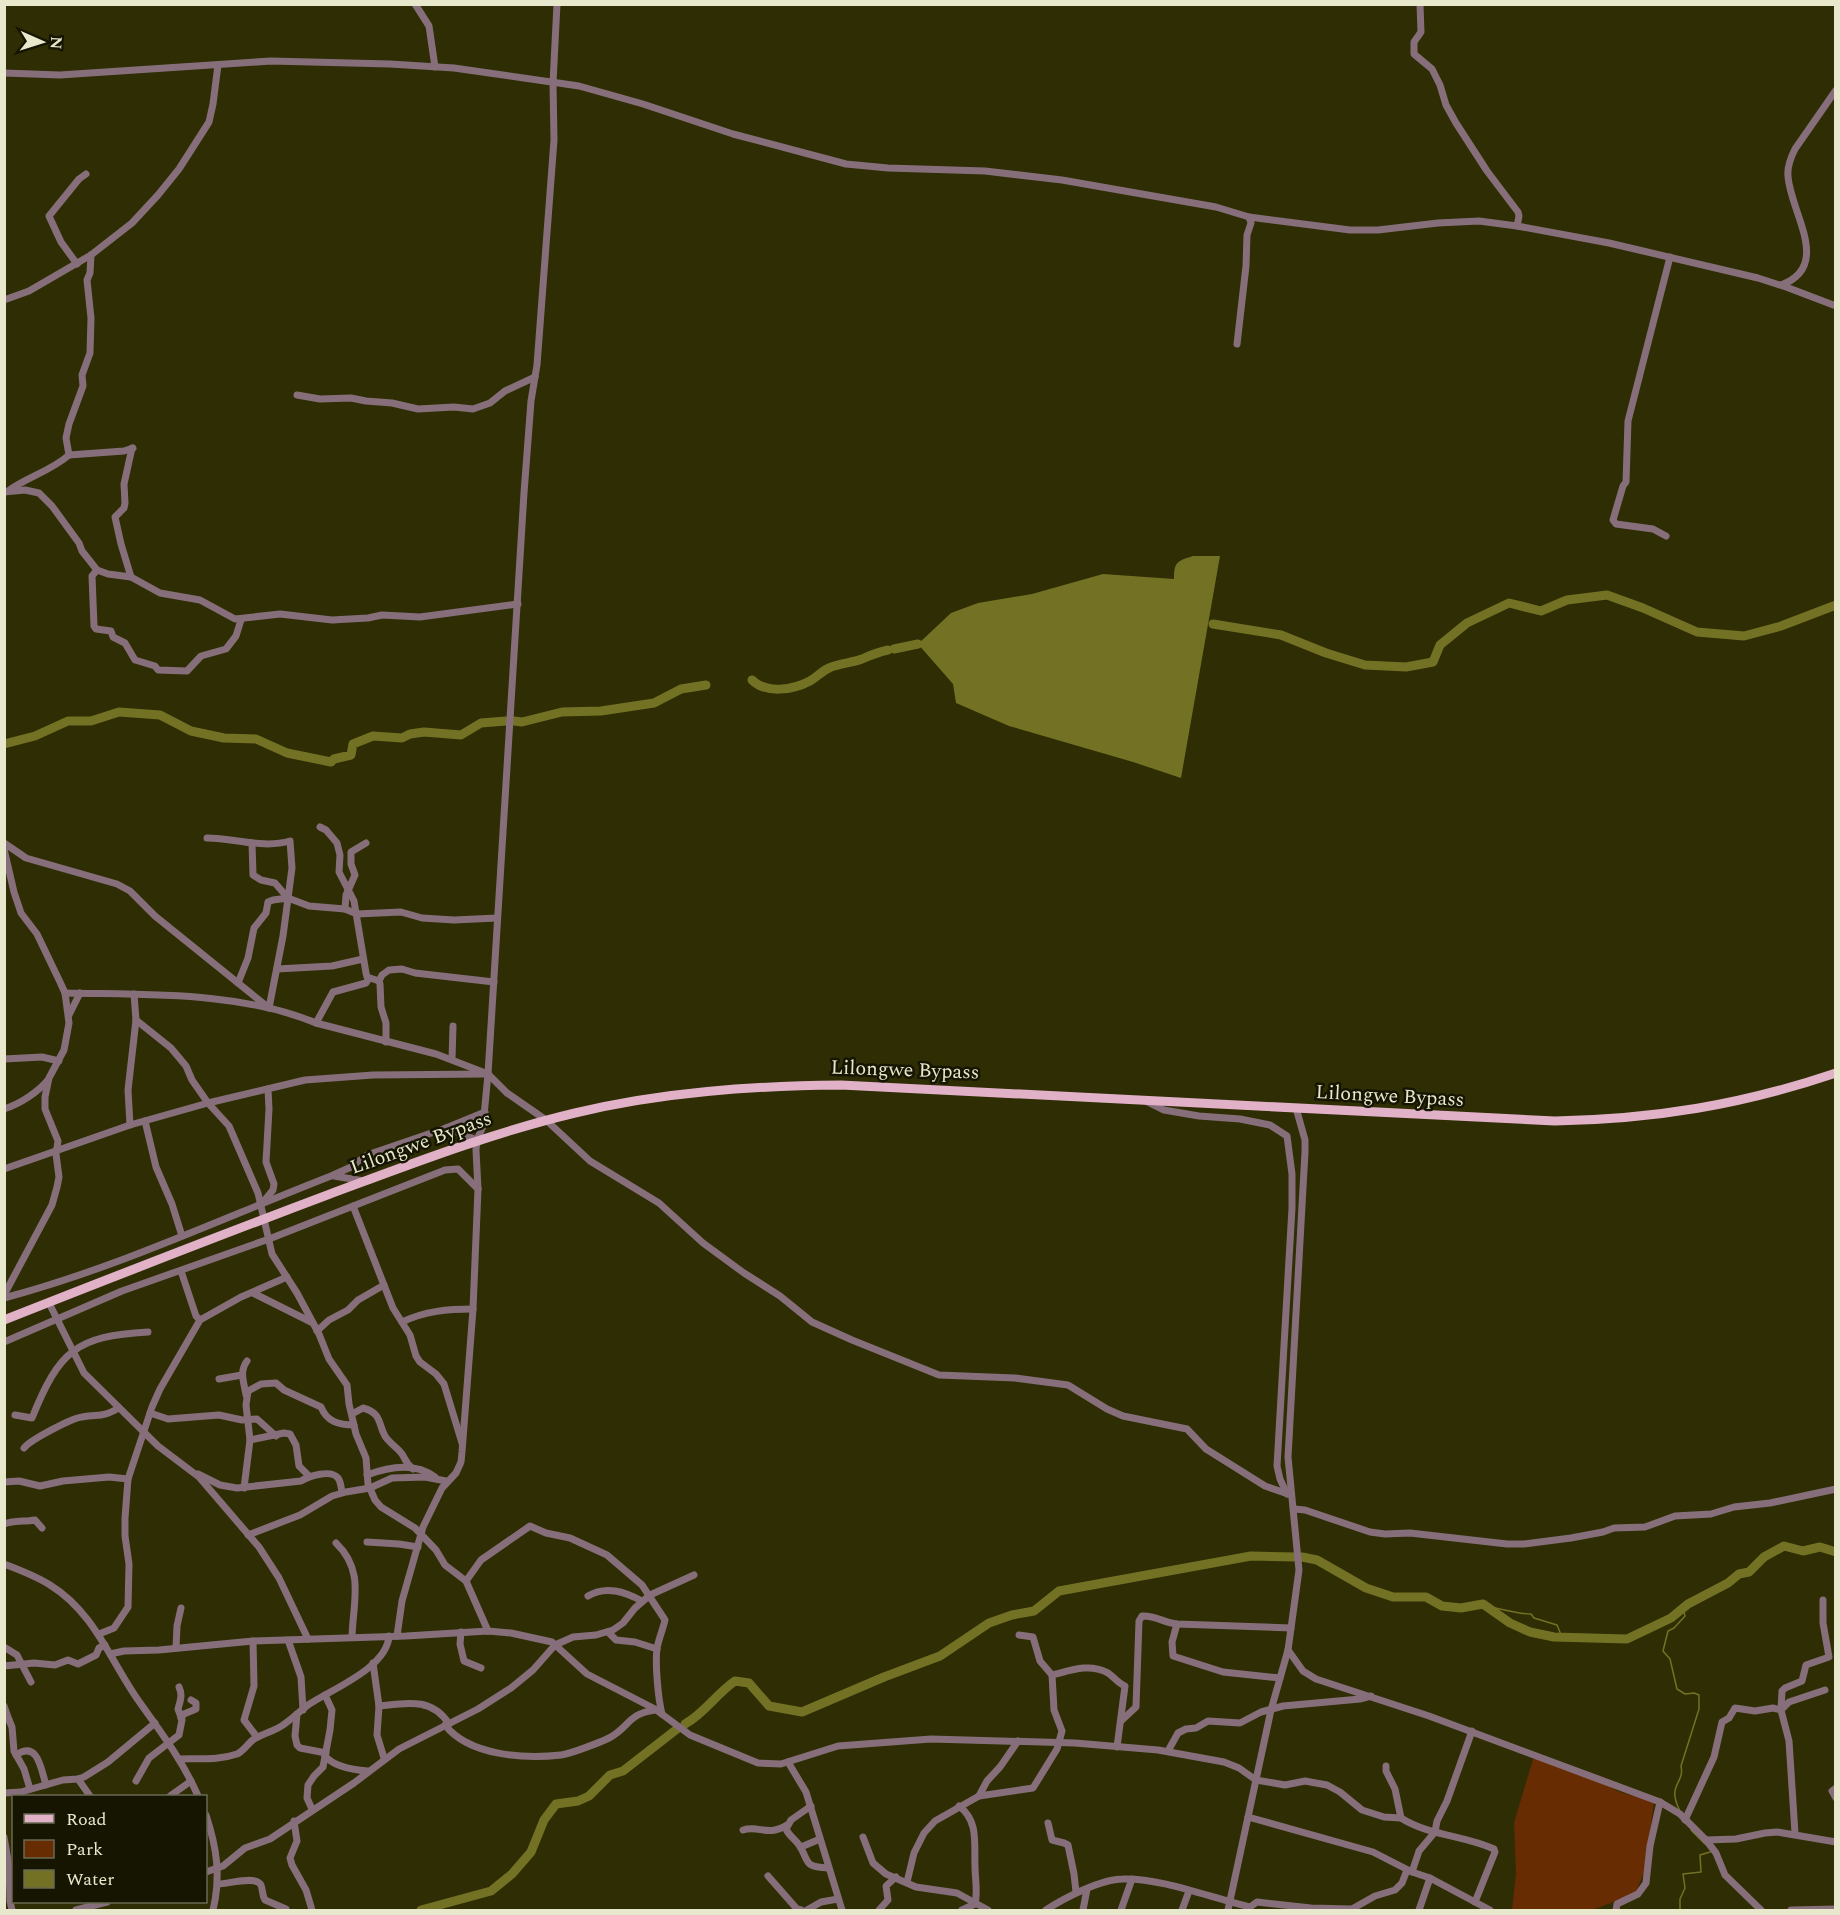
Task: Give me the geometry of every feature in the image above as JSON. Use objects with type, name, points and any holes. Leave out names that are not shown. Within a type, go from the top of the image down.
[{"type":"main road","name":"Lilongwe Bypass","points":[[4,1320],[364,1181],[477,1140],[587,1110],[668,1096],[750,1088],[817,1085],[887,1086],[1508,1120],[1602,1120],[1649,1117],[1716,1106],[1760,1096],[1836,1073]]},
{"type":"street","points":[[415,4],[429,26],[435,67]]},
{"type":"street","points":[[179,1759],[212,1760],[242,1752],[257,1737],[282,1726],[373,1664],[387,1648],[393,1636],[426,1517],[446,1481],[456,1473],[461,1462],[474,1309],[478,1189],[477,1140],[483,1126],[488,1074],[526,470],[554,140],[553,83],[557,4]]},
{"type":"street","points":[[1420,4],[1421,32],[1414,42],[1414,54],[1432,69],[1446,105],[1456,123],[1487,171],[1518,212],[1517,226]]},
{"type":"street","points":[[4,73],[60,75],[271,61],[317,61],[435,67],[570,84],[733,134],[846,164],[888,168],[985,171],[1062,180],[1216,207],[1249,217],[1320,227],[1365,231],[1479,221],[1517,226],[1670,257],[1781,285],[1836,306]]},
{"type":"street","points":[[4,300],[29,291],[77,264],[136,218],[166,185],[199,140],[210,116],[218,65]]},
{"type":"street","points":[[1781,285],[1791,282],[1797,276],[1803,269],[1806,259],[1806,241],[1788,177],[1791,159],[1795,149],[1836,90]]},
{"type":"street","points":[[77,264],[61,242],[49,216],[86,174]]},
{"type":"street","points":[[1237,344],[1246,266],[1246,236],[1251,223],[1249,217]]},
{"type":"street","points":[[69,455],[66,438],[83,386],[82,375],[90,353],[91,318],[87,280],[90,273],[91,255]]},
{"type":"street","points":[[1666,536],[1653,529],[1616,524],[1613,520],[1626,482],[1628,421],[1670,257]]},
{"type":"street","points":[[297,395],[320,399],[351,398],[392,402],[418,410],[454,407],[473,409],[490,403],[505,391],[535,377]]},
{"type":"street","points":[[6,491],[18,483],[38,476],[69,455],[124,451],[134,448],[124,484],[124,508],[115,517],[131,577]]},
{"type":"street","points":[[6,491],[39,493],[52,506],[97,570],[131,577],[146,583],[160,593],[200,600],[232,618],[241,620],[257,615],[280,614],[332,620],[382,615],[425,617],[518,604]]},
{"type":"street","points":[[97,570],[93,576],[94,626],[96,629],[111,631],[113,637],[125,643],[135,660],[155,666],[158,670],[186,671],[201,656],[226,649],[236,636],[241,620]]},
{"type":"street","points":[[320,827],[326,830],[337,843],[340,855],[339,872],[357,914],[366,973],[369,978],[378,981]]},
{"type":"street","points":[[207,838],[227,838],[272,845],[290,841],[293,859],[269,1008]]},
{"type":"street","points":[[4,843],[26,858],[125,888],[155,916],[269,1008]]},
{"type":"street","points":[[252,843],[253,875],[261,880],[275,883],[288,898],[309,906],[345,909],[357,914],[401,912],[422,918],[454,920],[497,918]]},
{"type":"street","points":[[345,909],[346,895],[355,875],[351,864],[351,852],[366,843]]},
{"type":"street","points":[[4,849],[21,913],[37,934],[65,993],[69,1015],[69,1032],[49,1078],[40,1090],[13,1107],[4,1109]]},
{"type":"street","points":[[238,983],[248,958],[254,928],[266,913],[268,902],[288,898]]},
{"type":"street","points":[[277,969],[332,966],[363,959]]},
{"type":"street","points":[[386,1042],[386,1023],[378,981],[389,970],[402,969],[415,973],[494,982]]},
{"type":"street","points":[[315,1023],[333,992],[366,983],[369,978]]},
{"type":"street","points":[[65,993],[182,995],[269,1008],[315,1023],[452,1059],[488,1074],[507,1093],[546,1120],[590,1161],[659,1203],[703,1243],[780,1296],[812,1322],[939,1375],[1015,1378],[1068,1385],[1123,1416],[1187,1429],[1206,1449],[1265,1486],[1287,1494]]},
{"type":"street","points":[[69,1015],[80,993]]},
{"type":"street","points":[[130,1125],[128,1090],[136,1020],[134,994]]},
{"type":"street","points":[[136,1020],[171,1048],[186,1066],[192,1080],[208,1103],[229,1126],[261,1203],[272,1254],[297,1293],[329,1359],[347,1385],[354,1425],[366,1458],[370,1488],[378,1504],[415,1528],[436,1550],[445,1565],[466,1581],[488,1631]]},
{"type":"street","points":[[452,1059],[453,1026]]},
{"type":"street","points":[[4,1059],[42,1058],[58,1061]]},
{"type":"street","points":[[4,1169],[130,1125],[208,1103],[305,1080],[334,1077],[488,1074]]},
{"type":"street","points":[[4,1296],[52,1205],[59,1177],[56,1135],[45,1109],[49,1078]]},
{"type":"street","points":[[261,1203],[269,1196],[274,1184],[266,1162],[268,1089]]},
{"type":"street","points":[[1141,1099],[1164,1110],[1270,1125],[1287,1136],[1292,1174],[1292,1208],[1277,1466],[1280,1479],[1294,1506],[1370,1532],[1410,1533],[1524,1544],[1571,1538],[1614,1528],[1640,1528],[1675,1516],[1710,1514],[1734,1507],[1770,1503],[1836,1490]]},
{"type":"street","points":[[1228,1906],[1271,1710],[1288,1650],[1299,1563],[1288,1466],[1305,1152],[1305,1140],[1296,1108]]},
{"type":"street","points":[[4,1296],[47,1287],[182,1236],[331,1176],[351,1167],[367,1155],[446,1128],[484,1112]]},
{"type":"street","points":[[145,1121],[156,1167],[172,1204],[182,1236]]},
{"type":"street","points":[[446,1128],[477,1140]]},
{"type":"street","points":[[4,1342],[114,1295],[269,1239],[445,1170],[454,1168],[464,1173],[478,1189]]},
{"type":"street","points":[[331,1176],[364,1181]]},
{"type":"street","points":[[353,1206],[384,1285],[410,1335],[418,1359],[431,1369],[444,1384],[463,1446]]},
{"type":"street","points":[[181,1271],[196,1316],[200,1320]]},
{"type":"street","points":[[99,1634],[114,1628],[129,1603],[129,1564],[125,1536],[128,1479],[150,1413],[171,1369],[200,1320],[287,1277]]},
{"type":"street","points":[[317,1331],[329,1320],[348,1310],[358,1300],[384,1285]]},
{"type":"street","points":[[253,1293],[311,1322]]},
{"type":"street","points":[[49,1303],[84,1373],[144,1434],[199,1477],[248,1535],[274,1569],[308,1639]]},
{"type":"street","points":[[402,1322],[411,1317],[440,1310],[474,1309]]},
{"type":"street","points":[[15,1415],[32,1418],[40,1397],[56,1369],[72,1351],[85,1343],[108,1336],[148,1332]]},
{"type":"street","points":[[244,1488],[250,1440],[242,1375],[243,1367],[248,1361]]},
{"type":"street","points":[[219,1379],[242,1375]]},
{"type":"street","points":[[246,1395],[248,1391],[261,1384],[276,1383],[284,1390],[321,1407],[328,1418],[341,1424],[354,1425]]},
{"type":"street","points":[[24,1448],[31,1441],[80,1417],[107,1415],[119,1408]]},
{"type":"street","points":[[352,1414],[363,1408],[377,1416],[382,1423],[385,1436],[412,1469]]},
{"type":"street","points":[[150,1413],[168,1419],[219,1415],[236,1420],[260,1420],[276,1436]]},
{"type":"street","points":[[250,1440],[284,1433],[290,1434],[296,1445],[299,1466],[309,1476]]},
{"type":"street","points":[[367,1475],[386,1468],[412,1469],[427,1472],[437,1479]]},
{"type":"street","points":[[190,1470],[220,1485],[244,1488],[301,1481],[309,1476],[333,1474],[340,1481],[342,1492]]},
{"type":"street","points":[[248,1535],[300,1515],[342,1492],[370,1488],[392,1478],[424,1477],[446,1481]]},
{"type":"street","points":[[4,1482],[19,1481],[40,1486],[63,1481],[128,1479]]},
{"type":"street","points":[[4,1524],[35,1520],[42,1528]]},
{"type":"street","points":[[466,1581],[480,1560],[530,1526],[546,1533],[570,1538],[603,1552],[627,1571],[650,1595],[665,1620],[657,1649],[658,1712]]},
{"type":"street","points":[[367,1542],[418,1547]]},
{"type":"street","points":[[336,1543],[344,1551],[356,1575],[352,1637]]},
{"type":"street","points":[[4,1574],[8,1565],[39,1579],[59,1591],[77,1607],[99,1634],[128,1685],[156,1723],[179,1759],[197,1795]]},
{"type":"street","points":[[207,1872],[233,1860],[245,1848],[270,1839],[384,1758],[478,1709],[511,1688],[533,1670],[555,1645],[573,1637],[608,1632],[623,1623],[650,1595],[694,1575]]},
{"type":"street","points":[[588,1596],[595,1592],[610,1590],[631,1595],[642,1601]]},
{"type":"street","points":[[1795,1833],[1790,1741],[1781,1710],[1783,1689],[1802,1682],[1806,1665],[1832,1657],[1823,1626],[1822,1600]]},
{"type":"street","points":[[176,1648],[181,1608]]},
{"type":"street","points":[[1121,1721],[1136,1707],[1139,1621],[1142,1616],[1158,1618],[1163,1623],[1291,1628]]},
{"type":"street","points":[[1177,1624],[1172,1642],[1173,1656],[1223,1672],[1280,1678]]},
{"type":"street","points":[[110,1654],[253,1641],[488,1631],[543,1639],[555,1645],[587,1674],[658,1712],[690,1735],[744,1759],[766,1765],[788,1762],[838,1746],[931,1739],[1059,1743],[1168,1751],[1224,1762],[1239,1768],[1256,1780],[1285,1785],[1305,1781],[1327,1785],[1340,1792],[1362,1810],[1384,1817],[1401,1818],[1414,1826],[1479,1842],[1494,1849],[1495,1852],[1475,1902]]},
{"type":"street","points":[[461,1632],[460,1644],[464,1661],[481,1668]]},
{"type":"street","points":[[608,1632],[616,1640],[635,1642],[657,1649]]},
{"type":"street","points":[[907,1882],[914,1853],[924,1833],[935,1821],[979,1796],[1032,1788],[1059,1743],[1062,1731],[1054,1710],[1052,1675],[1041,1661],[1033,1637],[1019,1635]]},
{"type":"street","points":[[288,1640],[298,1666],[300,1712],[296,1736],[297,1746],[326,1754],[330,1761],[346,1768],[368,1771]]},
{"type":"street","points":[[253,1641],[254,1686],[244,1720],[257,1737]]},
{"type":"street","points":[[4,1666],[34,1663],[55,1665],[66,1660],[78,1664],[96,1655],[99,1648],[105,1645]]},
{"type":"street","points":[[4,1647],[17,1655],[31,1682]]},
{"type":"street","points":[[1288,1650],[1296,1664],[1308,1676],[1472,1731],[1672,1808],[1706,1840],[1716,1853],[1725,1875],[1761,1911]]},
{"type":"street","points":[[373,1664],[379,1707],[377,1735],[384,1758]]},
{"type":"street","points":[[1052,1675],[1092,1667],[1108,1672],[1126,1689],[1117,1747]]},
{"type":"street","points":[[136,1781],[149,1758],[179,1735],[181,1718],[178,1709],[181,1699],[179,1687]]},
{"type":"street","points":[[1781,1710],[1789,1702],[1825,1690]]},
{"type":"street","points":[[312,1809],[308,1798],[308,1785],[321,1770],[326,1754],[332,1710],[325,1695]]},
{"type":"street","points":[[1168,1751],[1178,1733],[1198,1727],[1208,1721],[1240,1722],[1261,1712],[1283,1706],[1360,1700],[1373,1696]]},
{"type":"street","points":[[181,1718],[184,1714],[196,1709],[196,1703],[191,1700]]},
{"type":"street","points":[[379,1707],[420,1703],[434,1708],[455,1737],[489,1752],[523,1756],[564,1755],[609,1738],[637,1713],[658,1712]]},
{"type":"street","points":[[4,1706],[7,1720],[12,1727],[16,1755],[26,1773],[30,1789]]},
{"type":"street","points":[[1685,1820],[1714,1756],[1722,1722],[1729,1718],[1736,1708],[1755,1711],[1773,1708],[1781,1710]]},
{"type":"street","points":[[4,1793],[63,1780],[78,1779],[108,1762],[156,1723]]},
{"type":"street","points":[[1046,1911],[1076,1892],[1120,1878],[1189,1891],[1228,1906],[1250,1907],[1257,1902],[1311,1908],[1353,1909],[1375,1896],[1395,1890],[1402,1883],[1419,1851],[1435,1832],[1437,1821],[1447,1801],[1472,1731]]},
{"type":"street","points":[[979,1796],[987,1781],[1000,1767],[1017,1741]]},
{"type":"street","points":[[16,1755],[22,1750],[29,1750],[35,1754],[46,1785]]},
{"type":"street","points":[[788,1762],[803,1784],[811,1806],[842,1911]]},
{"type":"street","points":[[1386,1766],[1386,1771],[1395,1789],[1401,1818]]},
{"type":"street","points":[[78,1779],[89,1795]]},
{"type":"street","points":[[172,1795],[191,1780]]},
{"type":"street","points":[[1836,1788],[1832,1791],[1836,1798]]},
{"type":"street","points":[[1616,1911],[1617,1904],[1638,1894],[1646,1883],[1650,1846],[1660,1802]]},
{"type":"street","points":[[743,1830],[753,1828],[761,1831],[775,1830],[787,1825],[811,1806]]},
{"type":"street","points":[[958,1806],[965,1811],[973,1823],[976,1849],[975,1904]]},
{"type":"street","points":[[1248,1817],[1373,1852],[1410,1871],[1430,1878],[1490,1911]]},
{"type":"street","points":[[207,1818],[215,1845],[218,1868],[218,1884],[213,1911]]},
{"type":"street","points":[[294,1821],[297,1841],[290,1858],[306,1890],[312,1911]]},
{"type":"street","points":[[1048,1823],[1052,1840],[1068,1845],[1076,1892]]},
{"type":"street","points":[[787,1825],[788,1833],[801,1847],[803,1857],[812,1865],[828,1868]]},
{"type":"street","points":[[1706,1840],[1736,1839],[1772,1832],[1795,1833],[1836,1842]]},
{"type":"street","points":[[4,1837],[10,1849],[12,1911]]},
{"type":"street","points":[[863,1837],[873,1863],[886,1874],[916,1887],[957,1893],[988,1911]]},
{"type":"street","points":[[801,1847],[820,1839]]},
{"type":"street","points":[[768,1876],[801,1911]]},
{"type":"street","points":[[879,1911],[888,1900],[886,1886],[896,1877]]},
{"type":"street","points":[[1419,1911],[1430,1878]]},
{"type":"street","points":[[218,1884],[236,1883],[245,1879],[256,1880],[261,1884],[265,1900],[286,1909]]},
{"type":"street","points":[[1121,1911],[1132,1879]]},
{"type":"street","points":[[1083,1911],[1087,1889]]},
{"type":"street","points":[[1182,1911],[1189,1891]]},
{"type":"street","points":[[807,1911],[821,1902],[838,1899]]},
{"type":"street","points":[[76,1911],[104,1903]]},
{"type":"street","points":[[962,1911],[975,1904]]},
{"type":"street","points":[[1791,1911],[1836,1910]]},
{"type":"green space","points":[[1534,1756],[1604,1783],[1617,1791],[1654,1802],[1645,1870],[1635,1894],[1592,1910],[1512,1910],[1516,1873],[1514,1823]]},
{"type":"water","points":[[1193,556],[1220,556],[1181,778],[1009,726],[956,703],[953,684],[918,644],[951,613],[978,603],[1032,594],[1103,574],[1174,579],[1177,563]]},
{"type":"waterway","points":[[1213,624],[1281,635],[1326,653],[1365,665],[1406,667],[1433,662],[1440,645],[1467,623],[1509,603],[1541,611],[1567,600],[1607,595],[1697,632],[1744,636],[1781,626],[1836,605]]},
{"type":"waterway","points":[[894,649],[918,644]]},
{"type":"waterway","points":[[752,680],[772,689],[796,687],[833,666],[888,650]]},
{"type":"waterway","points":[[514,721],[522,722],[562,712],[601,711],[654,703],[681,689],[706,685]]},
{"type":"waterway","points":[[4,744],[35,736],[68,721],[91,721],[119,712],[160,715],[191,731],[224,738],[256,739],[287,753],[331,762],[334,759],[351,755],[353,744],[373,736],[402,738],[424,732],[461,735],[481,723],[506,721]]},
{"type":"waterway","points":[[1302,1557],[1317,1560],[1366,1588],[1393,1597],[1426,1597],[1442,1606],[1461,1608],[1483,1604],[1510,1623],[1530,1632],[1554,1637],[1627,1639],[1671,1618],[1688,1604],[1728,1583],[1739,1574],[1749,1572],[1764,1557],[1784,1546],[1803,1551],[1820,1547],[1836,1552]]},
{"type":"waterway","points":[[685,1724],[735,1681],[749,1683],[769,1706],[802,1712],[940,1656],[989,1623],[1012,1615],[1034,1611],[1059,1591],[1251,1556],[1295,1557]]},
{"type":"waterway","points":[[1485,1606],[1531,1614],[1534,1618],[1557,1625],[1562,1637]]},
{"type":"waterway","points":[[1680,1811],[1676,1802],[1675,1790],[1681,1777],[1681,1766],[1699,1709],[1699,1695],[1685,1694],[1677,1689],[1670,1659],[1663,1651],[1668,1631],[1685,1616],[1683,1608]]},
{"type":"waterway","points":[[421,1910],[491,1891],[512,1874],[531,1852],[544,1820],[556,1804],[578,1801],[589,1796],[610,1775],[623,1771],[677,1729]]},
{"type":"waterway","points":[[1691,1830],[1705,1844]]},
{"type":"waterway","points":[[1680,1910],[1680,1899],[1685,1888],[1683,1874],[1701,1872],[1700,1855],[1710,1852]]}]
